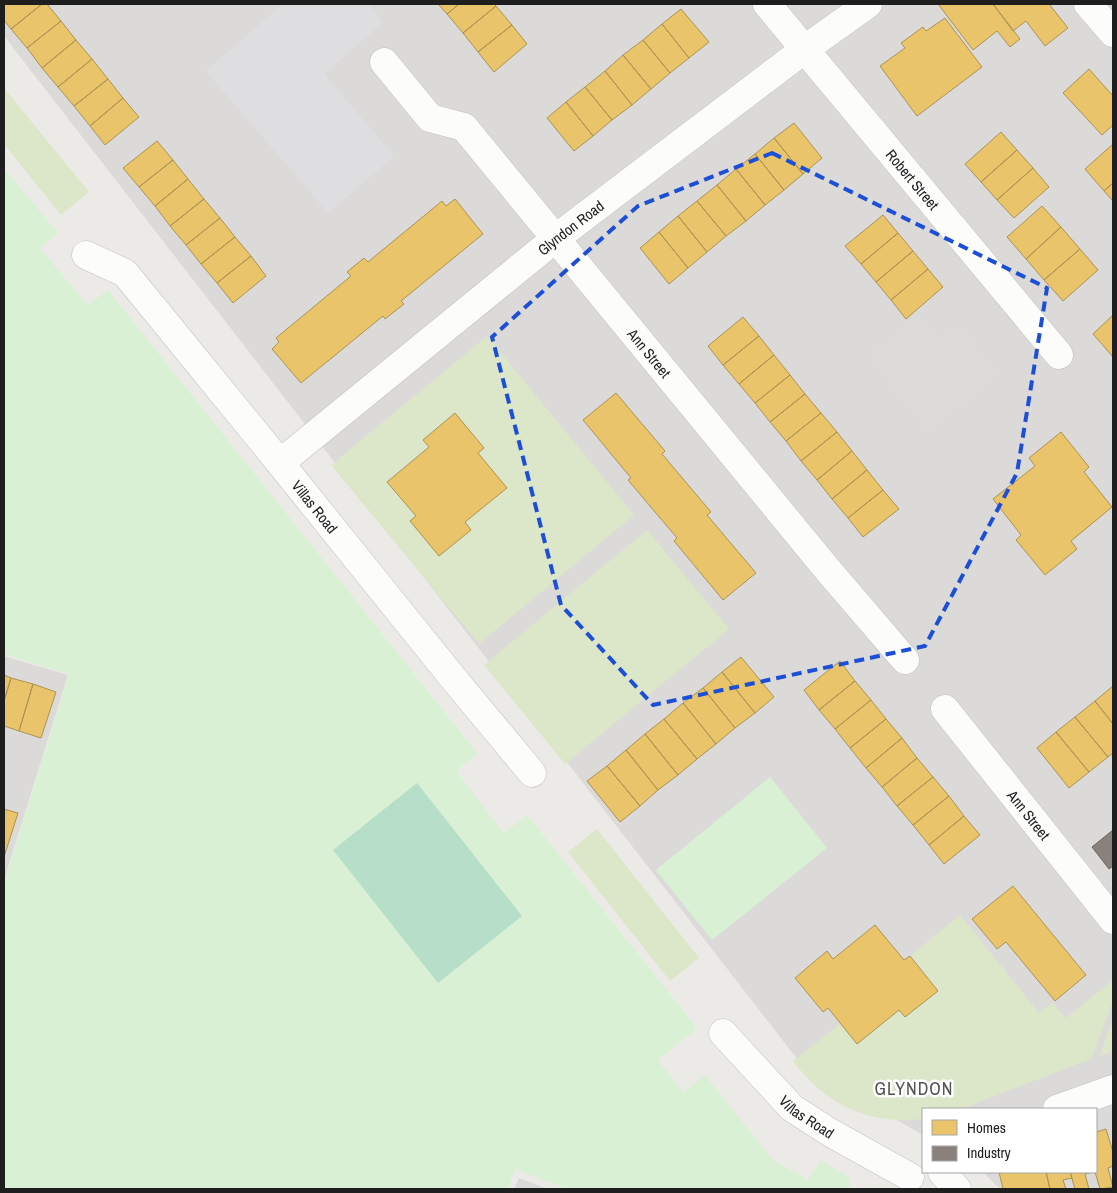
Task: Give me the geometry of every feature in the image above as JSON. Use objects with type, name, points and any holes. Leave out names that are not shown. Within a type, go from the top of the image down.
[{"type":"street","name":"Robert Street","points":[[766,4],[1059,355]]},
{"type":"street","name":"Glyndon Road","points":[[280,463],[556,238],[805,49],[868,4]]},
{"type":"street","points":[[1088,4],[1113,33]]},
{"type":"street","name":"Ann Street","points":[[384,62],[430,118],[464,127],[827,570],[904,660]]},
{"type":"street","name":"Villas Road","points":[[86,255],[125,273],[532,773]]},
{"type":"street","name":"Ann Street","points":[[945,709],[1113,920]]},
{"type":"street","name":"Villas Road","points":[[723,1033],[792,1108],[831,1133],[911,1178]]},
{"type":"street","points":[[1060,1108],[1113,1089]]},
{"type":"street","points":[[943,1173],[957,1189]]},
{"type":"highlighted area","points":[[772,153],[1047,288],[1017,473],[925,646],[653,705],[561,605],[492,337],[638,206]]},
{"type":"shaded area","points":[[4,4],[1113,4],[1113,1189],[1000,1189],[984,1173],[1097,1173],[1097,1108],[922,1108],[922,1134],[893,1118],[818,1086],[4,36]]},
{"type":"shaded area","points":[[283,4],[368,4],[383,22],[324,74],[394,156],[328,213],[206,71]]},
{"type":"shaded area","points":[[920,315],[939,339],[958,324],[998,375],[929,431],[869,356]]},
{"type":"shaded area","points":[[4,656],[68,675],[4,880]]},
{"type":"shaded area","points":[[519,1178],[548,1189],[514,1189]]},
{"type":"green space","points":[[4,88],[89,192],[61,215],[4,144]]},
{"type":"green space","points":[[4,168],[58,233],[40,248],[87,305],[108,290],[477,753],[456,771],[504,833],[527,815],[697,1028],[658,1060],[683,1092],[705,1075],[773,1160],[808,1180],[821,1160],[849,1177],[850,1189],[568,1189],[515,1169],[508,1189],[4,1189],[4,883],[69,674],[4,654]]},
{"type":"green space","points":[[487,336],[634,515],[479,644],[331,465]]},
{"type":"green space","points":[[647,530],[729,629],[565,764],[484,665]]},
{"type":"green space","points":[[770,777],[827,848],[712,940],[656,870]]},
{"type":"green space","points":[[417,783],[522,916],[438,983],[333,850]]},
{"type":"green space","points":[[597,829],[699,958],[670,981],[568,852]]},
{"type":"green space","points":[[960,915],[1039,1013],[1052,1003],[1066,1018],[1113,980],[1113,1001],[1091,1059],[964,1108],[922,1108],[922,1119],[884,1119],[850,1109],[834,1100],[819,1089],[793,1061],[841,1023],[899,1010],[906,1017],[937,991],[910,956]]},
{"type":"green space","points":[[1113,1018],[1113,1051],[1100,1056]]},
{"type":"building: Homes","points":[[4,4],[42,4],[11,29],[4,20]]},
{"type":"building: Homes","points":[[42,4],[47,4],[61,21],[27,48],[11,29]]},
{"type":"building: Homes","points":[[438,4],[459,4],[447,14]]},
{"type":"building: Homes","points":[[459,4],[494,4],[496,6],[463,33],[447,14]]},
{"type":"building: Homes","points":[[938,4],[993,4],[1020,39],[1010,47],[997,31],[973,50]]},
{"type":"building: Homes","points":[[993,4],[1049,4],[1068,28],[1045,46],[1026,21],[1013,31]]},
{"type":"building: Homes","points":[[496,6],[512,25],[478,52],[463,33]]},
{"type":"building: Homes","points":[[681,9],[709,42],[689,58],[662,24]]},
{"type":"building: Homes","points":[[945,18],[982,67],[917,116],[880,66],[905,48],[901,43],[923,27],[926,31]]},
{"type":"building: Homes","points":[[61,21],[76,40],[42,68],[27,48]]},
{"type":"building: Homes","points":[[662,24],[689,58],[670,73],[643,40]]},
{"type":"building: Homes","points":[[512,25],[527,44],[494,72],[478,52]]},
{"type":"building: Homes","points":[[76,40],[92,59],[58,87],[42,68]]},
{"type":"building: Homes","points":[[643,40],[670,73],[651,89],[623,55]]},
{"type":"building: Homes","points":[[623,55],[651,89],[632,105],[605,71]]},
{"type":"building: Homes","points":[[92,59],[108,79],[74,106],[58,87]]},
{"type":"building: Homes","points":[[1089,69],[1113,96],[1113,125],[1102,135],[1063,93]]},
{"type":"building: Homes","points":[[605,71],[632,105],[612,120],[585,87]]},
{"type":"building: Homes","points":[[108,79],[123,98],[90,126],[74,106]]},
{"type":"building: Homes","points":[[585,87],[612,120],[593,136],[566,102]]},
{"type":"building: Homes","points":[[123,98],[139,117],[105,145],[90,126]]},
{"type":"building: Homes","points":[[566,102],[593,136],[574,151],[547,118]]},
{"type":"building: Homes","points":[[794,123],[822,158],[803,174],[774,138]]},
{"type":"building: Homes","points":[[1001,132],[1017,150],[981,182],[965,164]]},
{"type":"building: Homes","points":[[774,138],[803,174],[784,190],[755,154]]},
{"type":"building: Homes","points":[[157,141],[173,160],[139,187],[123,168]]},
{"type":"building: Homes","points":[[1113,144],[1113,183],[1104,191],[1085,169]]},
{"type":"building: Homes","points":[[1017,150],[1033,168],[997,200],[981,182]]},
{"type":"building: Homes","points":[[755,154],[784,190],[765,205],[736,169]]},
{"type":"building: Homes","points":[[173,160],[188,179],[155,206],[139,187]]},
{"type":"building: Homes","points":[[1033,168],[1049,187],[1014,218],[997,200]]},
{"type":"building: Homes","points":[[736,169],[765,205],[746,221],[717,185]]},
{"type":"building: Homes","points":[[188,179],[204,199],[170,226],[155,206]]},
{"type":"building: Homes","points":[[1113,183],[1113,201],[1104,191]]},
{"type":"building: Homes","points":[[717,185],[746,221],[726,236],[697,201]]},
{"type":"building: Homes","points":[[204,199],[220,218],[186,245],[170,226]]},
{"type":"building: Homes","points":[[455,199],[483,234],[401,301],[404,304],[385,319],[383,316],[301,383],[272,349],[279,342],[276,338],[351,276],[347,272],[364,258],[368,262],[442,201],[446,206]]},
{"type":"building: Homes","points":[[697,201],[726,236],[707,252],[678,216]]},
{"type":"building: Homes","points":[[1042,206],[1061,227],[1026,259],[1007,237]]},
{"type":"building: Homes","points":[[883,215],[898,233],[861,264],[845,246]]},
{"type":"building: Homes","points":[[678,216],[707,252],[688,268],[659,232]]},
{"type":"building: Homes","points":[[220,218],[235,237],[201,264],[186,245]]},
{"type":"building: Homes","points":[[1061,227],[1080,249],[1044,280],[1026,259]]},
{"type":"building: Homes","points":[[659,232],[688,268],[669,284],[640,248]]},
{"type":"building: Homes","points":[[898,233],[913,251],[876,282],[861,264]]},
{"type":"building: Homes","points":[[235,237],[251,256],[217,283],[201,264]]},
{"type":"building: Homes","points":[[1080,249],[1098,270],[1063,301],[1044,280]]},
{"type":"building: Homes","points":[[913,251],[928,269],[891,300],[876,282]]},
{"type":"building: Homes","points":[[251,256],[266,276],[233,303],[217,283]]},
{"type":"building: Homes","points":[[928,269],[943,287],[906,319],[891,300]]},
{"type":"building: Homes","points":[[1113,315],[1113,357],[1093,334]]},
{"type":"building: Homes","points":[[743,317],[759,336],[723,365],[708,346]]},
{"type":"building: Homes","points":[[759,336],[774,355],[739,384],[723,365]]},
{"type":"building: Homes","points":[[774,355],[790,375],[755,403],[739,384]]},
{"type":"building: Homes","points":[[790,375],[805,394],[770,422],[755,403]]},
{"type":"building: Homes","points":[[616,393],[665,451],[662,454],[711,512],[707,515],[756,573],[723,600],[674,541],[677,538],[628,480],[631,478],[583,420]]},
{"type":"building: Homes","points":[[805,394],[821,413],[786,441],[770,422]]},
{"type":"building: Homes","points":[[455,413],[484,448],[478,453],[507,488],[465,522],[471,530],[439,556],[410,521],[416,516],[387,482],[429,447],[423,440]]},
{"type":"building: Homes","points":[[821,413],[837,432],[801,461],[786,441]]},
{"type":"building: Homes","points":[[837,432],[852,451],[817,480],[801,461]]},
{"type":"building: Homes","points":[[1061,432],[1089,467],[1084,472],[1112,507],[1071,541],[1077,549],[1045,575],[1016,540],[1021,535],[993,499],[1035,466],[1029,458]]},
{"type":"building: Homes","points":[[852,451],[867,470],[832,499],[817,480]]},
{"type":"building: Homes","points":[[867,470],[883,490],[848,518],[832,499]]},
{"type":"building: Homes","points":[[883,490],[899,509],[863,537],[848,518]]},
{"type":"building: Homes","points":[[741,657],[774,697],[755,713],[722,672]]},
{"type":"building: Homes","points":[[840,661],[855,681],[819,710],[804,690]]},
{"type":"building: Homes","points":[[722,672],[755,713],[735,728],[703,688]]},
{"type":"building: Homes","points":[[4,675],[11,678],[4,701]]},
{"type":"building: Homes","points":[[11,678],[33,684],[19,731],[4,726],[4,701]]},
{"type":"building: Homes","points":[[855,681],[871,700],[835,729],[819,710]]},
{"type":"building: Homes","points":[[33,684],[56,692],[41,738],[19,731]]},
{"type":"building: Homes","points":[[1113,686],[1113,724],[1095,701]]},
{"type":"building: Homes","points":[[703,688],[735,728],[716,744],[683,703]]},
{"type":"building: Homes","points":[[871,700],[886,719],[850,748],[835,729]]},
{"type":"building: Homes","points":[[1095,701],[1113,724],[1113,753],[1108,757],[1075,717]]},
{"type":"building: Homes","points":[[683,703],[716,744],[697,759],[664,719]]},
{"type":"building: Homes","points":[[1075,717],[1108,757],[1089,772],[1056,732]]},
{"type":"building: Homes","points":[[664,719],[697,759],[678,775],[645,734]]},
{"type":"building: Homes","points":[[886,719],[902,738],[866,768],[850,748]]},
{"type":"building: Homes","points":[[1056,732],[1089,772],[1069,788],[1037,748]]},
{"type":"building: Homes","points":[[645,734],[678,775],[658,790],[626,750]]},
{"type":"building: Homes","points":[[902,738],[917,758],[882,787],[866,768]]},
{"type":"building: Homes","points":[[626,750],[658,790],[640,806],[607,766]]},
{"type":"building: Homes","points":[[917,758],[933,777],[897,806],[882,787]]},
{"type":"building: Homes","points":[[607,766],[640,806],[620,822],[587,781]]},
{"type":"building: Homes","points":[[933,777],[949,796],[913,825],[897,806]]},
{"type":"building: Homes","points":[[949,796],[964,816],[929,845],[913,825]]},
{"type":"building: Homes","points":[[4,809],[18,813],[4,857]]},
{"type":"building: Homes","points":[[964,816],[980,835],[944,864],[929,845]]},
{"type":"building: Homes","points":[[1013,886],[1086,975],[1055,1001],[1006,942],[997,949],[972,919]]},
{"type":"building: Homes","points":[[875,925],[904,960],[910,956],[938,991],[905,1017],[899,1010],[857,1044],[828,1008],[823,1012],[795,978],[827,951],[833,959]]},
{"type":"building: Homes","points":[[1106,1129],[1113,1152],[1113,1166],[1108,1168],[1113,1187],[1100,1189],[1095,1173],[1097,1173],[1097,1132]]},
{"type":"building: Homes","points":[[999,1173],[1046,1173],[1050,1189],[1003,1189]]},
{"type":"building: Homes","points":[[1046,1173],[1070,1173],[1072,1178],[1063,1180],[1066,1189],[1050,1189]]},
{"type":"building: Homes","points":[[1070,1173],[1089,1173],[1085,1174],[1089,1189],[1075,1189]]},
{"type":"building: Industry","points":[[1113,830],[1113,866],[1109,869],[1092,847]]},
{"type":"district","name":"GLYNDON","points":[[914,1088]]}]
